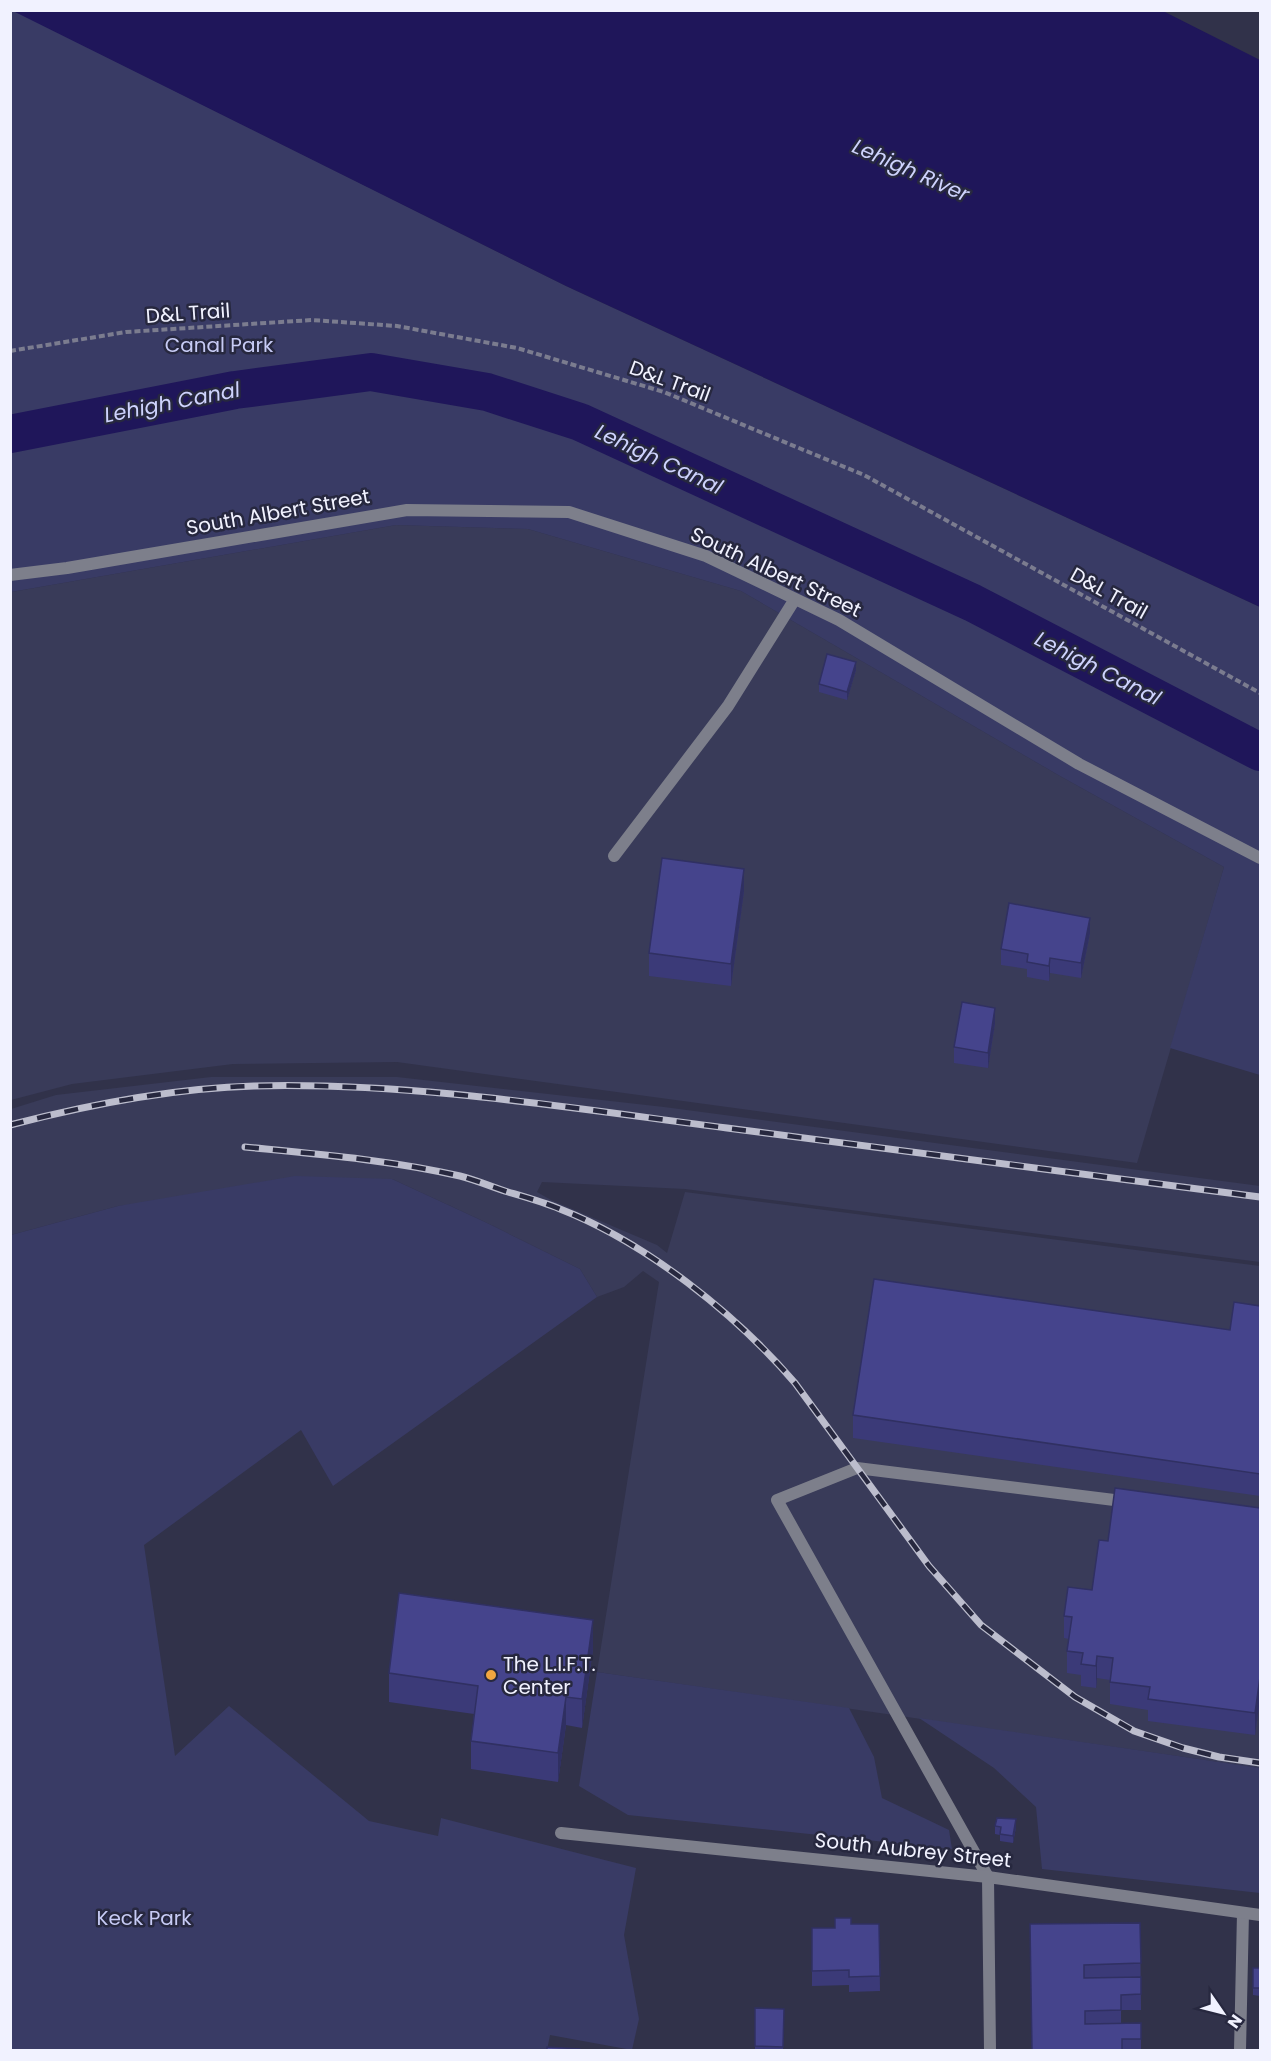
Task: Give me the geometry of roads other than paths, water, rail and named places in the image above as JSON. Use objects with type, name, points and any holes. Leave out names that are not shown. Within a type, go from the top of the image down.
[{"type":"street","name":"South Albert Street","points":[[10,574],[67,568],[407,510],[569,512],[706,556],[839,620],[1079,764],[1260,858]]},
{"type":"street","points":[[614,856],[728,706],[795,599]]},
{"type":"street","points":[[990,2050],[988,1877],[777,1500],[857,1468],[1142,1504]]},
{"type":"street","name":"South Aubrey Street","points":[[561,1833],[988,1877],[1260,1915]]},
{"type":"street","points":[[1240,2050],[1243,1913]]},
{"type":"water","name":"Lehigh River","points":[[13,11],[1163,11],[1260,60],[1260,607],[566,286]]},
{"type":"waterway","name":"Lehigh Canal","points":[[10,434],[235,390],[371,372],[487,392],[580,422],[973,603],[1260,752]]},
{"type":"railway","points":[[10,1125],[100,1104],[193,1090],[254,1086],[372,1088],[550,1105],[1260,1197]]},
{"type":"railway","points":[[245,1147],[380,1162],[460,1176],[554,1206],[624,1240],[687,1282],[717,1306],[771,1357],[795,1383],[929,1566],[981,1625],[1075,1697],[1134,1731],[1183,1748],[1219,1757],[1260,1763]]},
{"type":"place","name":"The L.I.F.T. Center","points":[[491,1675]]},
{"type":"park label","name":"Canal Park","points":[[219,345]]},
{"type":"park label","name":"Keck Park","points":[[144,1918]]}]
